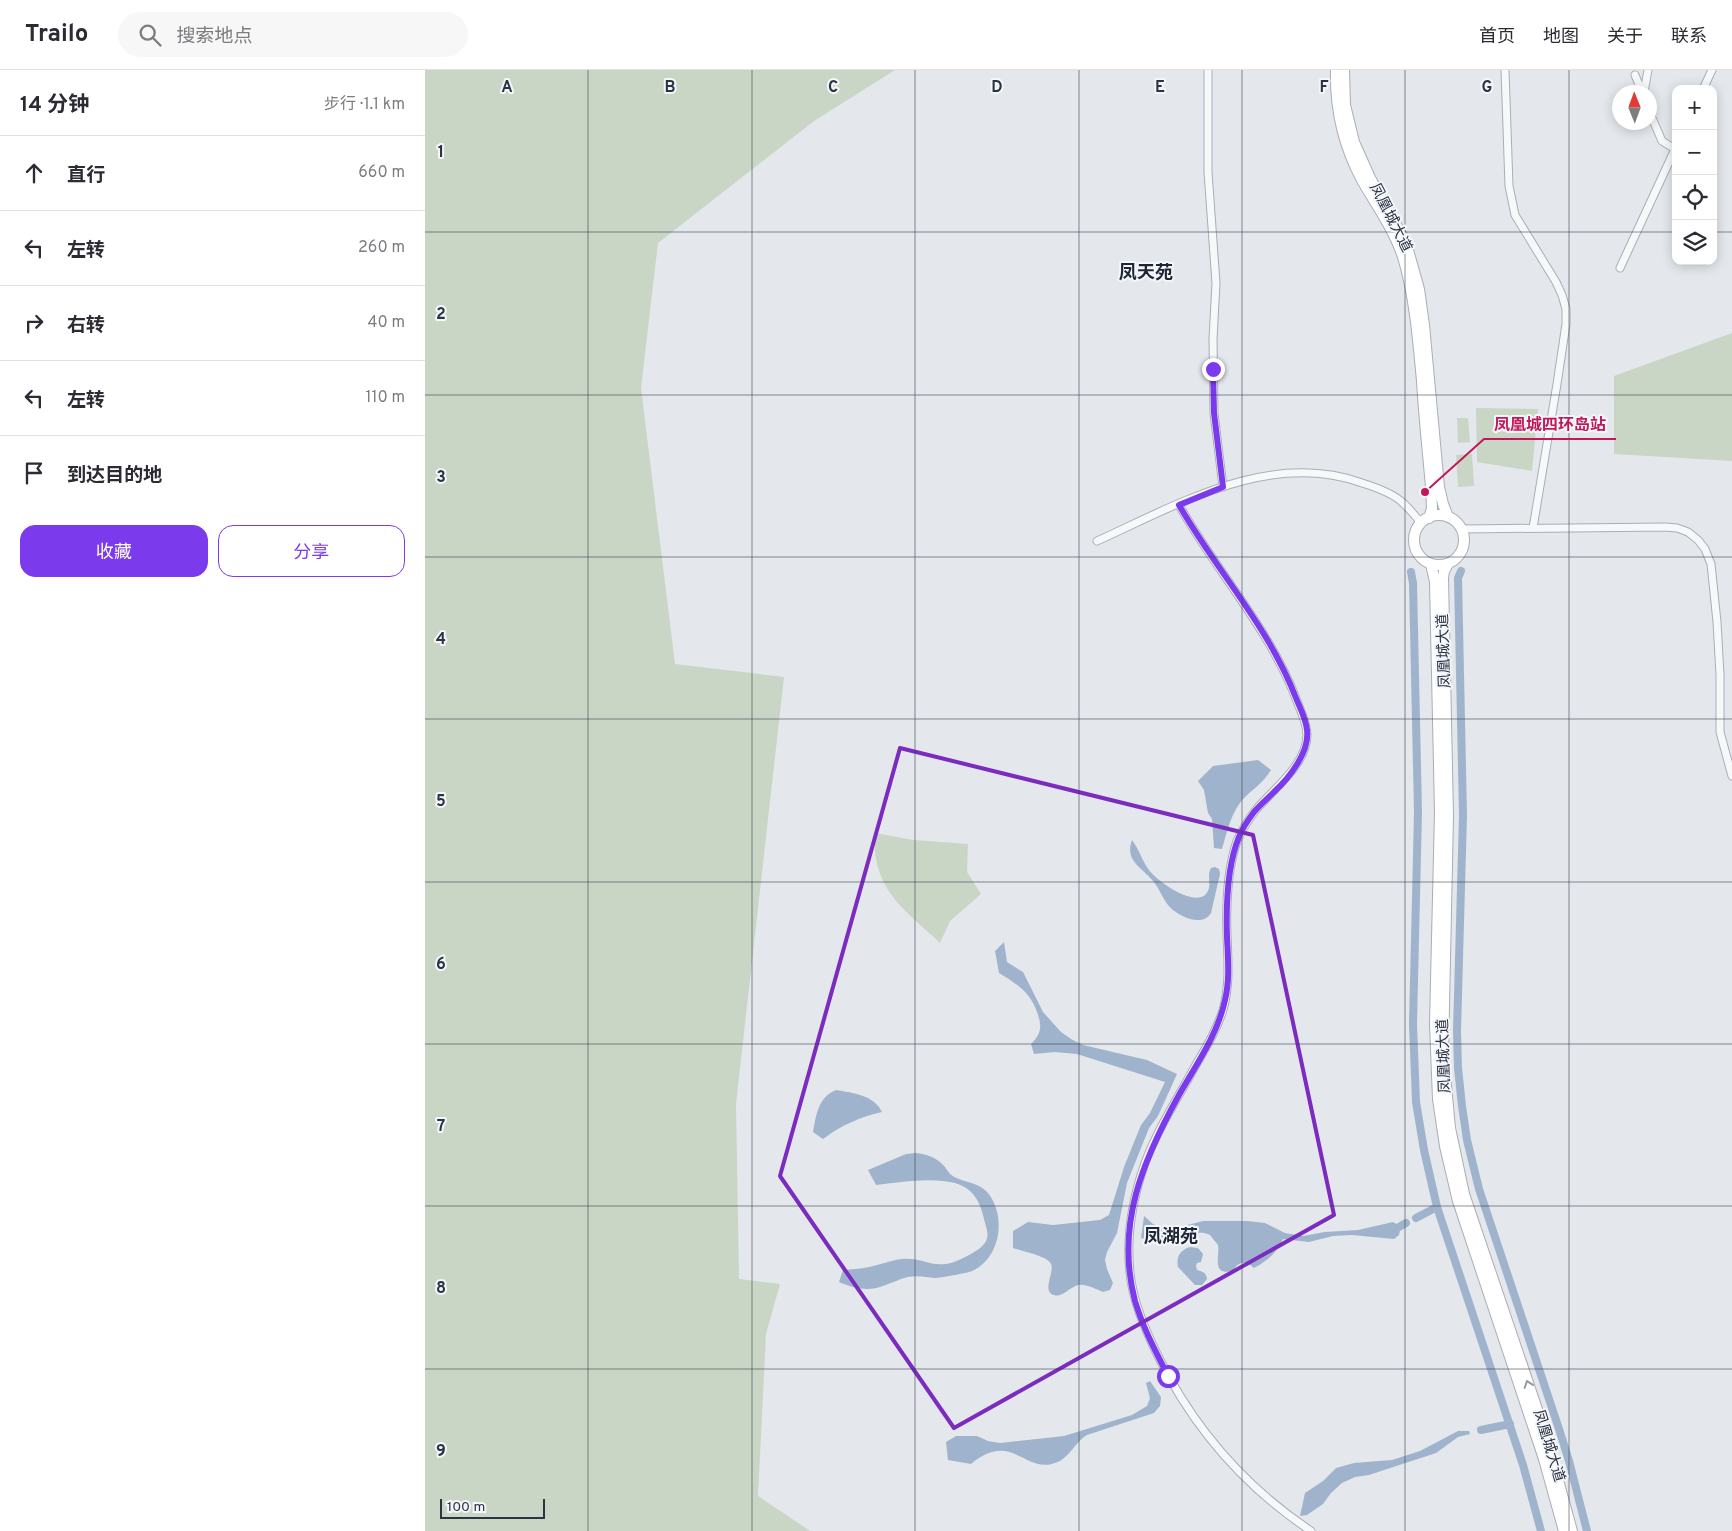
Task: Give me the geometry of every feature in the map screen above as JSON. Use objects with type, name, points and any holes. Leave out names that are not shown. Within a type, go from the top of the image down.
[{"type":"main road","name":"凤凰城大道","points":[[1336,70],[1337,111],[1348,147],[1362,180],[1394,236],[1408,277],[1419,344],[1431,487],[1432,508],[1425,520]]},
{"type":"main road","name":"凤凰城大道","points":[[1345,70],[1345,105],[1354,142],[1370,178],[1405,242],[1419,289],[1427,348],[1439,487],[1448,517]]},
{"type":"main road","points":[[1438,515],[1448,517],[1462,529],[1464,546],[1461,554],[1448,564],[1437,566],[1423,561],[1414,547],[1413,538],[1416,530],[1425,520],[1438,515]]},
{"type":"main road","name":"凤凰城大道","points":[[1431,564],[1435,582],[1439,750],[1440,831],[1435,1024],[1438,1099],[1445,1146],[1458,1201],[1544,1459],[1564,1531]]},
{"type":"main road","name":"凤凰城大道","points":[[1448,564],[1443,578],[1448,815],[1443,1069],[1447,1108],[1456,1162],[1465,1194],[1548,1441],[1572,1531]]},
{"type":"street","points":[[1208,70],[1209,172],[1216,283],[1213,339],[1214,413],[1223,487]]},
{"type":"street","points":[[1505,70],[1509,186],[1515,215],[1556,282],[1566,309],[1566,324],[1557,384],[1533,528]]},
{"type":"street","points":[[1645,85],[1648,70]]},
{"type":"street","points":[[1705,85],[1712,70]]},
{"type":"street","points":[[1635,76],[1640,85]]},
{"type":"street","points":[[1657,129],[1662,141],[1672,146]]},
{"type":"street","points":[[1620,268],[1672,155]]},
{"type":"street","points":[[1097,541],[1223,487],[1247,479],[1272,474],[1306,472],[1339,476],[1372,486],[1402,502],[1425,520]]},
{"type":"street","points":[[1179,505],[1197,536],[1263,632],[1281,664],[1306,724],[1307,740],[1305,748],[1296,764],[1274,792],[1253,813],[1235,846],[1228,891],[1229,968],[1224,1005],[1215,1029],[1160,1130],[1144,1166],[1137,1190],[1130,1228],[1130,1272],[1135,1301],[1146,1330],[1168,1376],[1197,1422],[1221,1453],[1248,1481],[1277,1507],[1311,1531]]},
{"type":"street","points":[[1462,529],[1665,526],[1688,532],[1702,544],[1711,564],[1717,622],[1720,675],[1719,732],[1732,776]]},
{"type":"highlighted area","points":[[900,748],[1253,835],[1334,1215],[954,1428],[780,1176]]},
{"type":"green space","points":[[425,70],[895,70],[814,121],[658,243],[641,388],[675,664],[784,677],[736,1104],[739,1279],[780,1284],[766,1334],[758,1496],[810,1531],[425,1531]]},
{"type":"green space","points":[[1732,333],[1732,461],[1614,454],[1614,376]]},
{"type":"green space","points":[[1476,408],[1538,409],[1532,471],[1477,462]]},
{"type":"green space","points":[[1457,418],[1468,418],[1470,442],[1458,443]]},
{"type":"green space","points":[[1472,454],[1474,486],[1458,487],[1456,455]]},
{"type":"green space","points":[[875,833],[913,840],[968,844],[967,872],[981,894],[950,921],[940,943],[903,908],[884,883],[878,869],[875,852]]},
{"type":"water","points":[[1258,760],[1271,770],[1236,809],[1222,849],[1214,848],[1212,819],[1208,813],[1204,790],[1198,781],[1213,766]]},
{"type":"water","points":[[1132,840],[1154,875],[1160,881],[1185,895],[1200,897],[1206,894],[1209,888],[1211,868],[1219,869],[1220,874],[1211,913],[1202,920],[1196,920],[1189,919],[1172,909],[1149,876],[1132,859],[1130,847]]},
{"type":"water","points":[[1004,942],[1007,962],[1023,972],[1043,1012],[1061,1032],[1083,1045],[1147,1060],[1177,1074],[1158,1116],[1149,1128],[1127,1183],[1117,1233],[1105,1260],[1113,1283],[1110,1290],[1103,1292],[1088,1286],[1078,1285],[1057,1296],[1050,1293],[1048,1286],[1051,1264],[1040,1256],[1013,1248],[1013,1231],[1028,1222],[1053,1225],[1100,1220],[1109,1215],[1124,1167],[1141,1125],[1150,1113],[1165,1082],[1077,1054],[1055,1052],[1034,1054],[1031,1044],[1039,1033],[1039,1017],[1027,994],[999,973],[995,951]]},
{"type":"water","points":[[836,1090],[868,1098],[882,1112],[851,1122],[823,1139],[813,1132],[817,1114],[825,1097]]},
{"type":"water","points":[[916,1153],[934,1158],[954,1177],[979,1186],[987,1192],[993,1201],[999,1224],[995,1246],[982,1265],[972,1271],[935,1278],[911,1276],[872,1289],[855,1287],[839,1282],[843,1270],[866,1268],[898,1260],[910,1259],[937,1264],[952,1263],[975,1252],[986,1241],[987,1230],[979,1204],[968,1189],[946,1181],[926,1180],[876,1185],[868,1170],[906,1154]]},
{"type":"water","points":[[1144,1216],[1153,1224],[1164,1228],[1176,1228],[1203,1221],[1247,1221],[1265,1223],[1285,1233],[1303,1236],[1325,1232],[1358,1230],[1393,1222],[1398,1225],[1400,1230],[1399,1235],[1394,1239],[1352,1235],[1333,1236],[1309,1242],[1283,1239],[1275,1252],[1254,1268],[1242,1263],[1237,1265],[1233,1271],[1226,1272],[1219,1268],[1218,1245],[1210,1235],[1197,1233],[1176,1241],[1167,1242],[1141,1238]]},
{"type":"water","points":[[1190,1247],[1198,1248],[1203,1254],[1201,1262],[1197,1263],[1196,1266],[1197,1270],[1204,1273],[1207,1277],[1202,1285],[1195,1285],[1178,1267],[1179,1254]]},
{"type":"water","points":[[1150,1381],[1161,1397],[1160,1406],[1154,1413],[1087,1435],[1064,1458],[1055,1463],[1044,1465],[1007,1452],[997,1451],[985,1455],[971,1464],[948,1460],[946,1442],[956,1436],[977,1436],[988,1441],[1000,1443],[1064,1436],[1132,1415],[1147,1406],[1150,1398],[1146,1383]]},
{"type":"water","points":[[1458,1431],[1469,1431],[1470,1434],[1458,1437],[1436,1453],[1369,1475],[1355,1477],[1342,1483],[1323,1504],[1307,1515],[1300,1516],[1305,1493],[1323,1481],[1336,1468],[1354,1463],[1392,1460],[1420,1451]]},
{"type":"waterway","points":[[1461,571],[1458,578],[1463,815],[1457,1031],[1462,1106],[1467,1140],[1479,1189],[1559,1429],[1587,1531]]},
{"type":"waterway","points":[[1411,572],[1413,583],[1418,812],[1413,1024],[1416,1102],[1424,1150],[1437,1207],[1523,1465],[1541,1531]]},
{"type":"waterway","points":[[1416,1218],[1437,1207]]},
{"type":"waterway","points":[[1399,1227],[1406,1223]]},
{"type":"waterway","points":[[1481,1430],[1510,1424]]},
{"type":"place","name":"凤凰城四环岛站","points":[[1425,492]]},
{"type":"district","name":"凤天苑","points":[[1146,273]]},
{"type":"district","name":"凤湖苑","points":[[1171,1237]]},
{"type":"route","points":[[1168,1376],[1139,1314],[1132,1287],[1129,1242],[1134,1201],[1144,1166],[1154,1142],[1211,1039],[1223,1010],[1229,978],[1227,937],[1228,891],[1235,846],[1253,813],[1286,779],[1305,748],[1307,740],[1306,724],[1281,664],[1263,632],[1197,536],[1179,505],[1223,487],[1214,413],[1213,369]]}]
